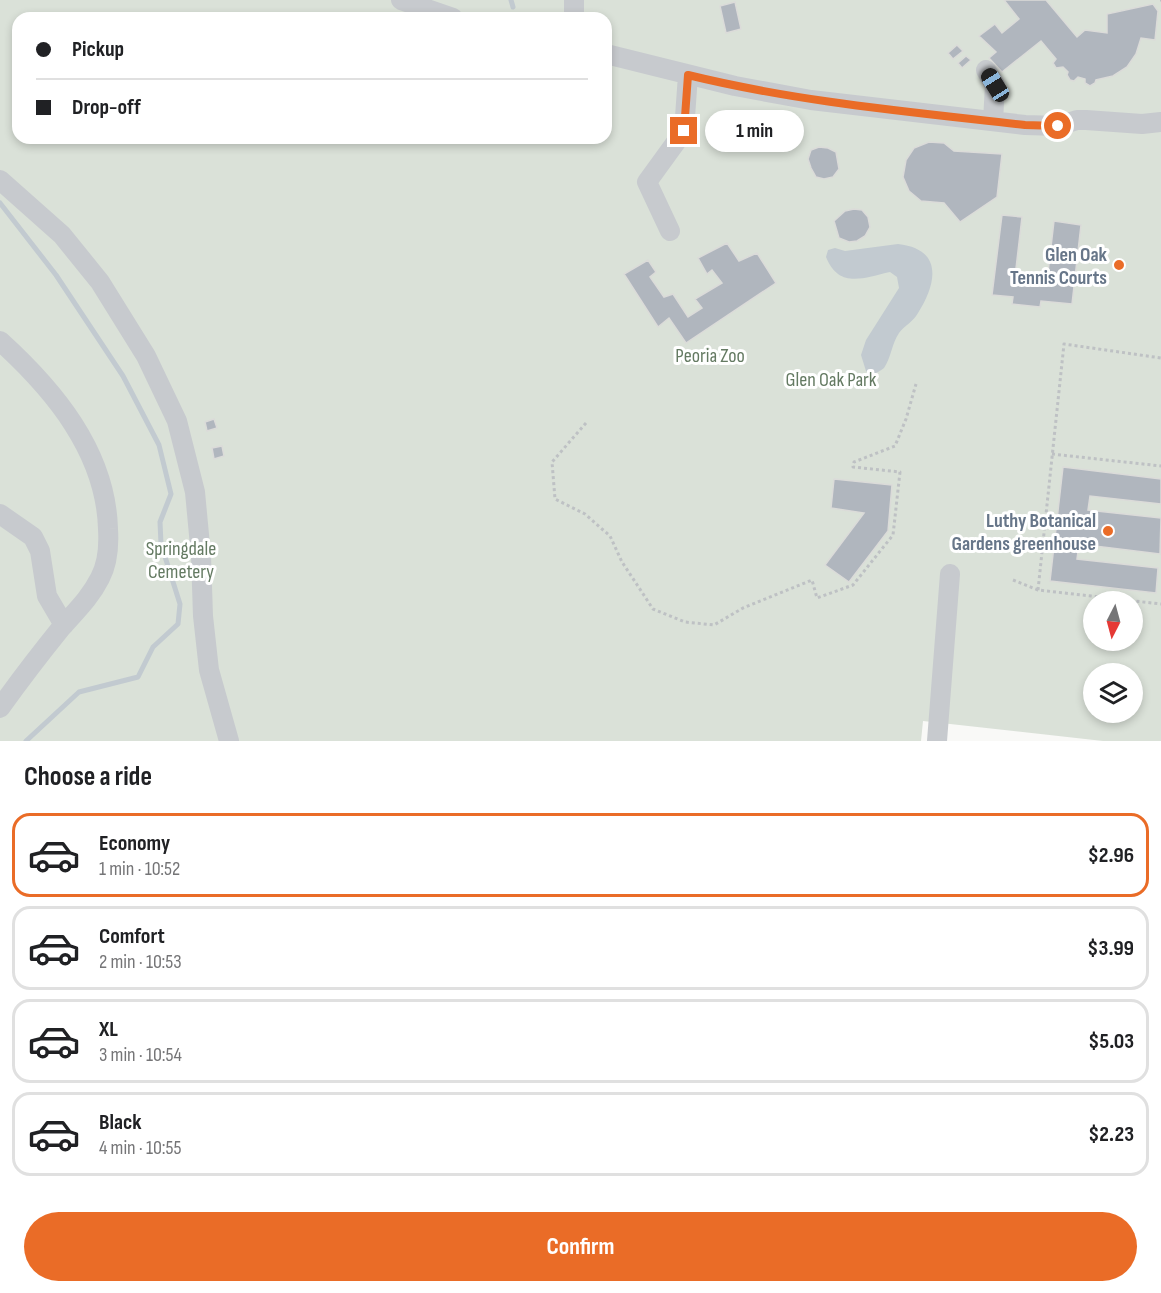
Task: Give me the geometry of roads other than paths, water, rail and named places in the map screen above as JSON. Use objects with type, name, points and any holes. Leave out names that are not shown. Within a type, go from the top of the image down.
[{"type":"lane","points":[[401,0],[436,12]]},
{"type":"lane","points":[[612,56],[735,86],[811,100],[993,122],[1058,126],[1077,120],[1142,124],[1161,122]]},
{"type":"lane","points":[[986,70],[995,85],[993,122]]},
{"type":"lane","points":[[670,231],[647,182],[684,131],[688,75]]},
{"type":"lane","points":[[0,180],[62,234],[100,282],[146,356],[177,421],[195,492],[209,670],[229,741]]},
{"type":"lane","points":[[0,341],[48,387],[85,444],[101,482],[108,514],[109,548],[102,576],[86,602],[64,625],[0,708]]},
{"type":"lane","points":[[0,514],[33,537],[40,551],[47,596],[64,625]]},
{"type":"lane","points":[[937,741],[950,574]]},
{"type":"waterway","points":[[511,0],[513,7]]},
{"type":"waterway","points":[[0,203],[56,275],[123,376],[159,445],[171,494],[160,522],[161,544],[180,604],[178,624],[153,647],[138,677],[79,692],[26,741]]},
{"type":"place","name":"Glen Oak Tennis Courts","points":[[1119,265]]},
{"type":"place","name":"Luthy Botanical Gardens greenhouse","points":[[1108,531]]},
{"type":"park label","name":"Peoria Zoo","points":[[710,355]]},
{"type":"park label","name":"Glen Oak Park","points":[[831,379]]},
{"type":"park label","name":"Springdale Cemetery","points":[[181,560]]}]
